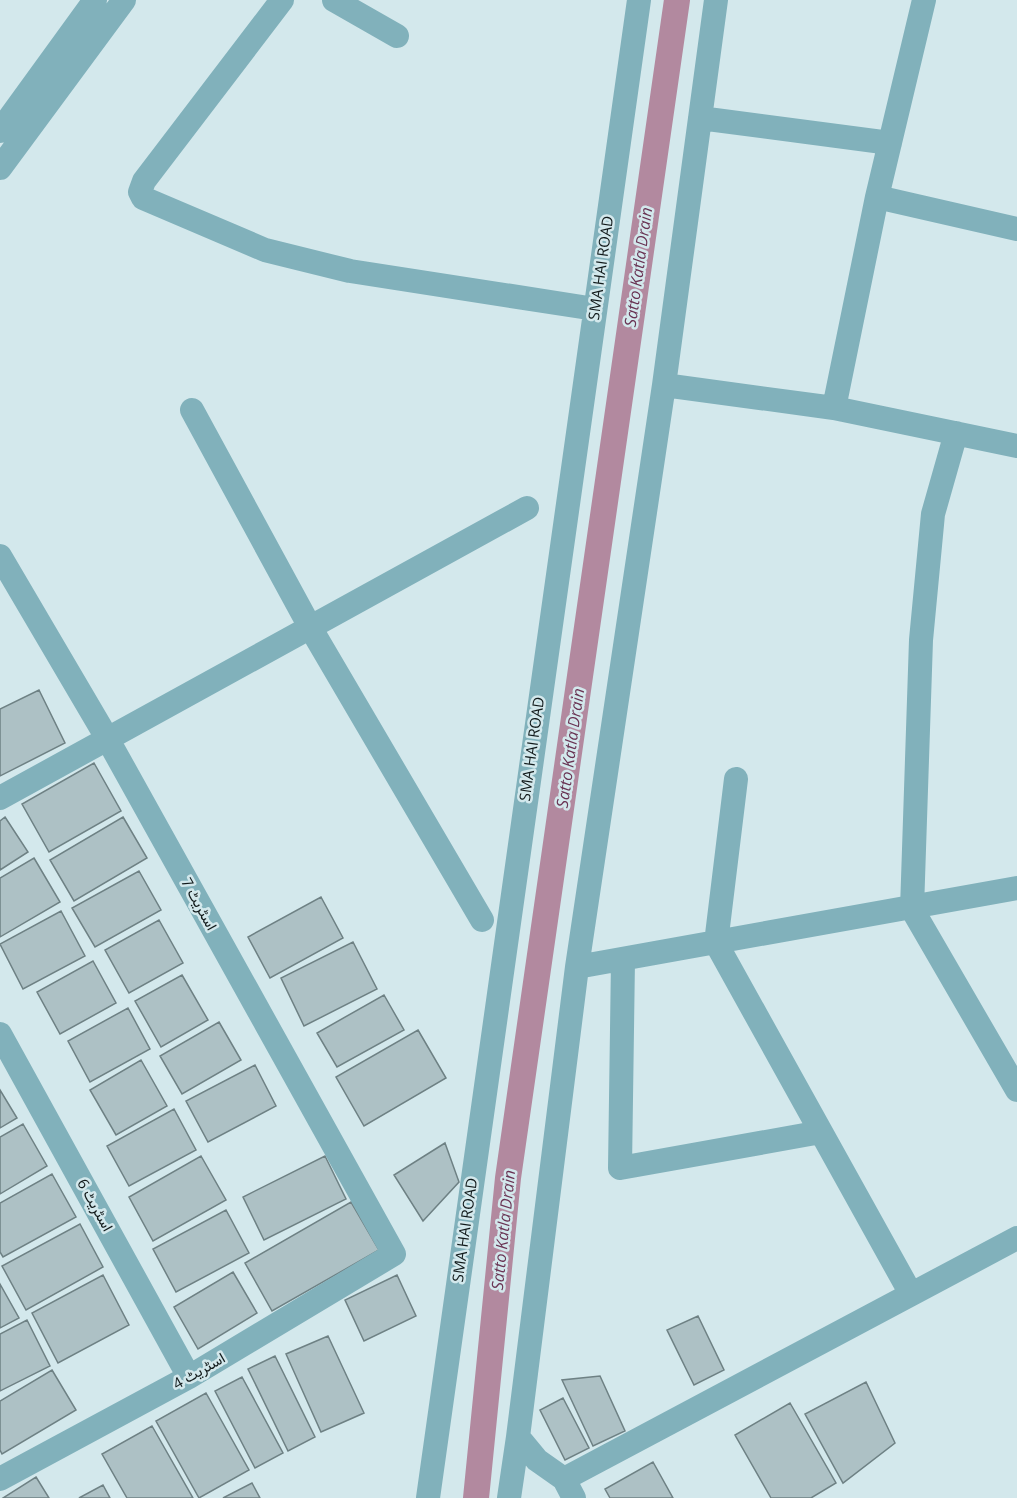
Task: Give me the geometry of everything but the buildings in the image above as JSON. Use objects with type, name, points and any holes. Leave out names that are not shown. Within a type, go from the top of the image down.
[{"type":"street","points":[[0,131],[95,0]]},
{"type":"street","points":[[0,168],[124,0]]},
{"type":"street","points":[[282,0],[144,181],[140,192],[143,198],[265,250],[297,258],[350,271],[595,309]]},
{"type":"street","points":[[334,0],[397,36]]},
{"type":"street","name":"SMA HAI ROAD","points":[[428,1498],[639,0]]},
{"type":"street","points":[[509,1498],[577,967],[663,385],[716,0]]},
{"type":"street","points":[[834,408],[877,197],[924,0]]},
{"type":"street","points":[[700,118],[890,143]]},
{"type":"street","points":[[877,197],[1017,229]]},
{"type":"street","points":[[663,385],[834,408],[1017,446]]},
{"type":"street","points":[[192,410],[310,627],[482,920]]},
{"type":"street","points":[[956,433],[933,514],[922,629],[912,909],[1017,1090]]},
{"type":"street","points":[[0,798],[527,508]]},
{"type":"street","name":"اسٹریٹ 7","points":[[0,556],[107,738],[394,1254]]},
{"type":"street","points":[[736,778],[716,943],[911,1294]]},
{"type":"street","points":[[577,967],[912,909],[1017,888]]},
{"type":"street","points":[[623,960],[620,1167],[821,1132]]},
{"type":"street","name":"اسٹریٹ 6","points":[[0,1034],[189,1377]]},
{"type":"street","points":[[518,1437],[537,1460],[569,1489],[911,1294],[1017,1239]]},
{"type":"street","name":"اسٹریٹ 4","points":[[0,1479],[189,1377],[394,1254]]},
{"type":"waterway","name":"Satto Katla Drain","points":[[476,1498],[508,1178],[677,0]]}]
